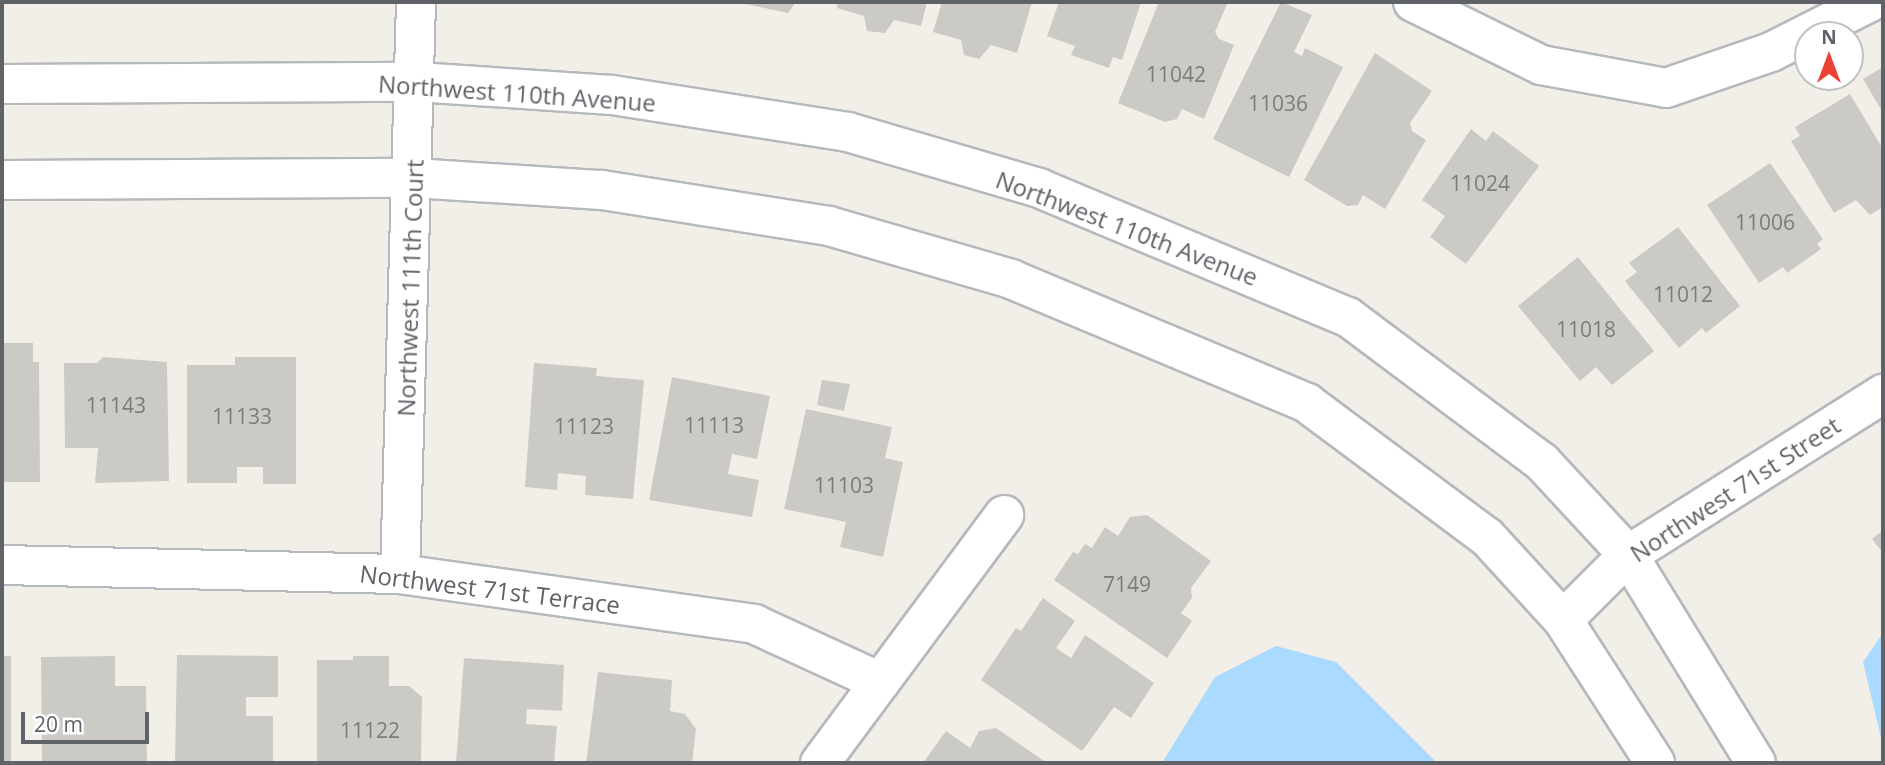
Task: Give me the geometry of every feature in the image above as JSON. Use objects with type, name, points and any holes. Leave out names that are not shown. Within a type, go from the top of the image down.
[{"type":"street","name":"Northwest 111th Court","points":[[400,574],[417,82],[416,2]]},
{"type":"street","points":[[1413,2],[1541,65],[1666,88],[1771,52],[1870,2]]},
{"type":"street","name":"Northwest 110th Avenue","points":[[2,84],[417,82],[612,95],[848,132],[1038,188],[1348,317],[1542,462],[1628,555],[1756,763]]},
{"type":"street","points":[[2,180],[414,178],[602,190],[830,226],[1011,279],[1307,403],[1487,537],[1563,620],[1655,763]]},
{"type":"street","name":"Northwest 71st Street","points":[[1563,620],[1628,555],[1883,394]]},
{"type":"street","points":[[820,763],[1004,515]]},
{"type":"street","name":"Northwest 71st Terrace","points":[[2,565],[400,574],[754,624],[880,682]]},
{"type":"water","points":[[1883,633],[1883,746],[1863,662]]},
{"type":"water","points":[[1276,646],[1336,662],[1437,763],[1162,763],[1215,677]]},
{"type":"building","points":[[736,2],[796,2],[788,13]]},
{"type":"building","points":[[838,2],[927,2],[921,26],[894,20],[885,33],[867,31],[864,16],[837,8]]},
{"type":"building","points":[[942,2],[1032,2],[1017,53],[991,45],[979,59],[964,55],[961,40],[933,32]]},
{"type":"building","points":[[1059,2],[1141,2],[1122,60],[1113,57],[1109,68],[1071,55],[1075,46],[1047,36]]},
{"type":"building","points":[[1159,2],[1228,2],[1215,32],[1219,39],[1234,45],[1204,119],[1182,109],[1177,119],[1165,122],[1118,103]]},
{"type":"building","points":[[1281,2],[1312,15],[1294,52],[1302,56],[1305,48],[1343,67],[1289,177],[1213,139]]},
{"type":"building","points":[[1375,53],[1432,91],[1410,123],[1412,131],[1426,140],[1385,209],[1363,195],[1358,205],[1347,206],[1304,180]]},
{"type":"building","points":[[1883,67],[1883,113],[1864,81]]},
{"type":"building","points":[[1850,94],[1883,149],[1883,207],[1870,215],[1856,200],[1834,213],[1791,141],[1800,136],[1795,127]]},
{"type":"building","points":[[1471,129],[1486,141],[1493,131],[1539,166],[1466,264],[1430,237],[1445,216],[1422,200]]},
{"type":"building","points":[[1770,163],[1823,239],[1817,244],[1821,249],[1787,273],[1783,267],[1759,283],[1707,205]]},
{"type":"building","points":[[1678,227],[1740,306],[1706,333],[1702,328],[1679,348],[1625,281],[1637,272],[1629,263]]},
{"type":"building","points":[[1578,257],[1654,351],[1612,385],[1596,367],[1580,381],[1518,306]]},
{"type":"building","points":[[2,343],[33,343],[33,362],[39,362],[40,482],[2,482]]},
{"type":"building","points":[[103,357],[167,362],[169,481],[95,483],[98,448],[65,448],[64,363],[97,363]]},
{"type":"building","points":[[235,357],[296,357],[296,484],[263,484],[263,467],[237,467],[237,483],[187,483],[187,365],[235,365]]},
{"type":"building","points":[[534,363],[597,368],[596,376],[644,380],[633,499],[585,495],[586,476],[558,473],[557,490],[525,487]]},
{"type":"building","points":[[672,377],[770,396],[757,459],[732,454],[728,474],[759,480],[752,517],[649,500]]},
{"type":"building","points":[[822,380],[850,384],[844,411],[817,405]]},
{"type":"building","points":[[806,409],[892,427],[885,458],[903,462],[883,557],[840,547],[846,522],[784,509]]},
{"type":"building","points":[[1147,515],[1211,561],[1191,588],[1192,598],[1181,613],[1192,621],[1167,658],[1054,580],[1073,552],[1078,554],[1085,544],[1092,548],[1105,527],[1118,536],[1130,517]]},
{"type":"building","points":[[1883,530],[1883,553],[1872,539]]},
{"type":"building","points":[[1043,598],[1075,621],[1056,648],[1071,658],[1085,635],[1154,683],[1131,718],[1114,707],[1082,751],[981,680],[1016,628],[1021,631]]},
{"type":"building","points":[[177,655],[278,656],[278,697],[246,697],[246,716],[273,716],[273,763],[175,763]]},
{"type":"building","points":[[2,656],[11,656],[11,763],[2,763]]},
{"type":"building","points":[[115,656],[115,686],[146,686],[147,763],[42,763],[41,657]]},
{"type":"building","points":[[353,656],[389,656],[389,686],[409,686],[422,697],[421,763],[317,763],[317,660],[353,660]]},
{"type":"building","points":[[464,658],[564,665],[562,711],[527,709],[526,724],[557,726],[554,763],[456,763]]},
{"type":"building","points":[[598,672],[672,680],[670,711],[685,714],[696,729],[692,763],[586,763]]},
{"type":"building","points":[[996,728],[1047,763],[923,763],[946,731],[970,748],[979,731]]}]
